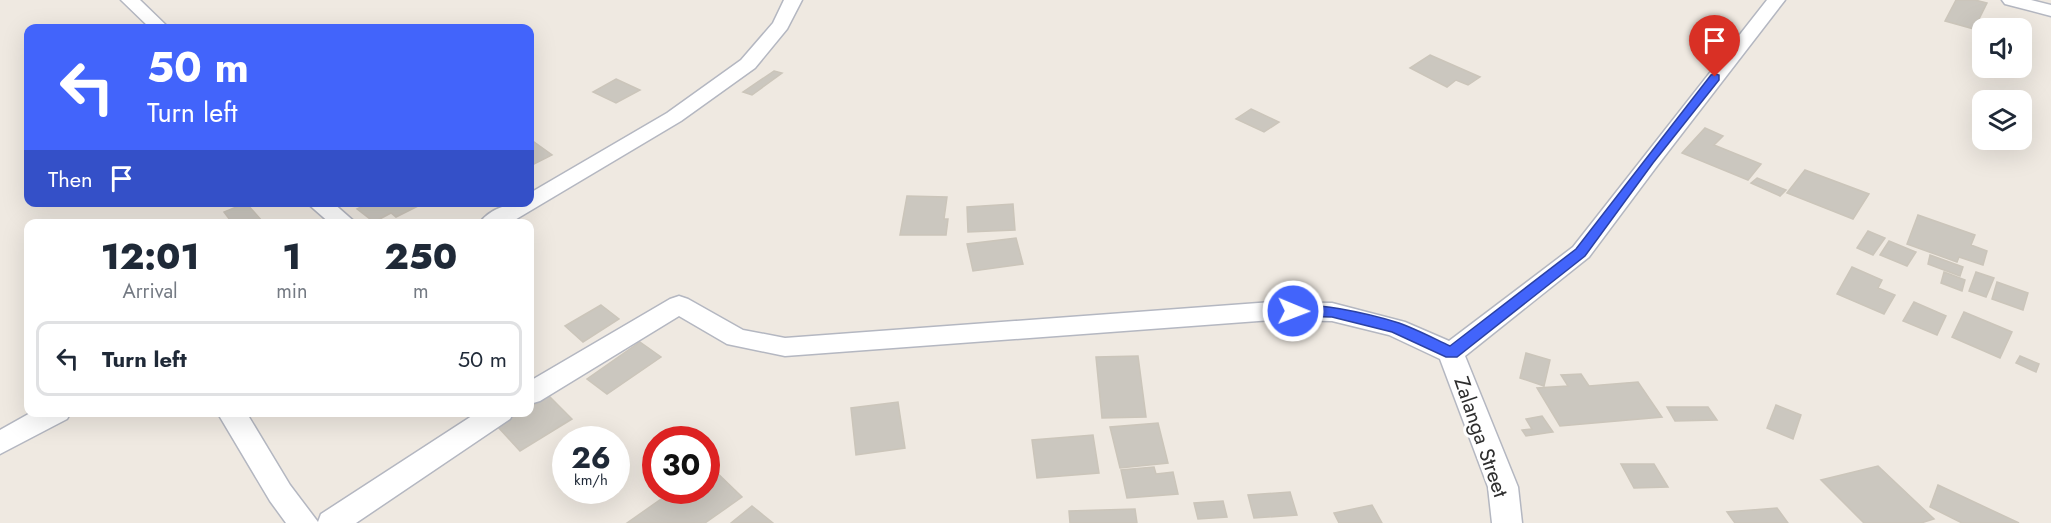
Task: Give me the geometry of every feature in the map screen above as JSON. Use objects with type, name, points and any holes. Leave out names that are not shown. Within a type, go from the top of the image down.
[{"type":"street","points":[[130,0],[156,24]]},
{"type":"street","points":[[534,199],[674,117],[748,64],[781,25],[793,0]]},
{"type":"street","points":[[534,392],[679,305],[736,338],[785,347],[1297,311],[1332,312],[1396,328],[1451,353],[1581,252],[1649,161],[1776,0]]},
{"type":"street","points":[[2011,0],[2051,11]]},
{"type":"street","points":[[323,207],[339,219]]},
{"type":"street","points":[[499,219],[520,207]]},
{"type":"street","name":"Zalanga Street","points":[[1451,353],[1503,487],[1507,523]]},
{"type":"street","points":[[0,443],[48,417]]},
{"type":"street","points":[[234,417],[280,493],[303,523]]},
{"type":"street","points":[[332,523],[492,417]]},
{"type":"building","points":[[1956,0],[1975,0],[1987,3],[1980,18],[1972,18],[1972,28],[1945,21]]},
{"type":"building","points":[[1430,55],[1480,77],[1468,85],[1456,80],[1447,87],[1410,68]]},
{"type":"building","points":[[774,71],[782,73],[752,95],[743,92]]},
{"type":"building","points":[[616,79],[640,90],[616,103],[593,92]]},
{"type":"building","points":[[1251,109],[1279,122],[1264,132],[1236,119]]},
{"type":"building","points":[[1705,128],[1723,136],[1714,145],[1761,164],[1748,180],[1682,153]]},
{"type":"building","points":[[534,142],[552,155],[534,164]]},
{"type":"building","points":[[1805,170],[1869,194],[1853,219],[1787,193]]},
{"type":"building","points":[[1757,178],[1786,190],[1780,196],[1751,183]]},
{"type":"building","points":[[907,196],[947,197],[944,219],[948,219],[946,235],[900,235]]},
{"type":"building","points":[[1013,204],[1015,230],[968,232],[967,207]]},
{"type":"building","points":[[236,207],[250,207],[260,219],[229,219],[224,212]]},
{"type":"building","points":[[361,207],[416,207],[396,217],[391,213],[380,219],[370,219],[357,209]]},
{"type":"building","points":[[1918,215],[1975,235],[1971,245],[1987,251],[1983,265],[1959,257],[1957,262],[1907,244]]},
{"type":"building","points":[[1868,231],[1885,238],[1873,255],[1857,248]]},
{"type":"building","points":[[1016,238],[1023,264],[973,271],[967,244]]},
{"type":"building","points":[[1889,241],[1916,252],[1907,266],[1880,255]]},
{"type":"building","points":[[1930,255],[1963,267],[1960,276],[1928,264]]},
{"type":"building","points":[[1852,267],[1882,280],[1878,288],[1895,295],[1884,314],[1837,294]]},
{"type":"building","points":[[1944,272],[1965,280],[1962,291],[1941,283]]},
{"type":"building","points":[[1976,272],[1994,278],[1986,297],[1969,291]]},
{"type":"building","points":[[1997,282],[2028,293],[2023,310],[1992,299]]},
{"type":"building","points":[[1914,302],[1946,316],[1937,335],[1903,321]]},
{"type":"building","points":[[601,305],[619,319],[583,342],[565,326]]},
{"type":"building","points":[[1964,312],[2012,332],[2000,358],[1952,337]]},
{"type":"building","points":[[640,342],[661,357],[607,394],[587,379]]},
{"type":"building","points":[[1526,353],[1550,360],[1544,386],[1520,378]]},
{"type":"building","points":[[1138,356],[1146,417],[1102,418],[1096,357]]},
{"type":"building","points":[[2020,356],[2039,364],[2036,372],[2016,363]]},
{"type":"building","points":[[1581,374],[1589,386],[1638,382],[1662,417],[1560,426],[1537,388],[1568,386],[1561,375]]},
{"type":"building","points":[[549,396],[572,419],[561,426],[552,426],[552,431],[520,451],[497,426],[512,417],[534,417],[534,405]]},
{"type":"building","points":[[898,402],[905,448],[856,455],[851,408]]},
{"type":"building","points":[[1776,405],[1801,415],[1793,439],[1767,428]]},
{"type":"building","points":[[1667,407],[1708,407],[1717,420],[1675,421]]},
{"type":"building","points":[[1542,416],[1553,432],[1526,436],[1522,430],[1532,429],[1526,419]]},
{"type":"building","points":[[1158,423],[1168,463],[1120,468],[1110,427]]},
{"type":"building","points":[[1093,435],[1099,473],[1037,478],[1032,440]]},
{"type":"building","points":[[1621,464],[1654,464],[1668,487],[1634,488]]},
{"type":"building","points":[[1878,466],[1934,519],[1921,523],[1864,523],[1821,480]]},
{"type":"building","points":[[1154,467],[1156,474],[1173,472],[1178,494],[1127,498],[1121,470]]},
{"type":"building","points":[[720,476],[742,497],[705,523],[627,523],[654,504],[720,504]]},
{"type":"building","points":[[1938,485],[2019,523],[1962,523],[1930,507]]},
{"type":"building","points":[[1290,492],[1297,515],[1254,518],[1248,495]]},
{"type":"building","points":[[1223,501],[1227,517],[1198,519],[1194,503]]},
{"type":"building","points":[[1372,505],[1382,523],[1339,523],[1334,513]]},
{"type":"building","points":[[752,506],[773,523],[731,523]]},
{"type":"building","points":[[1777,508],[1788,523],[1735,523],[1727,512]]},
{"type":"building","points":[[1135,509],[1137,523],[1070,523],[1069,511]]},
{"type":"route","points":[[1293,311],[1332,312],[1396,328],[1451,353],[1581,252],[1715,77]]}]
